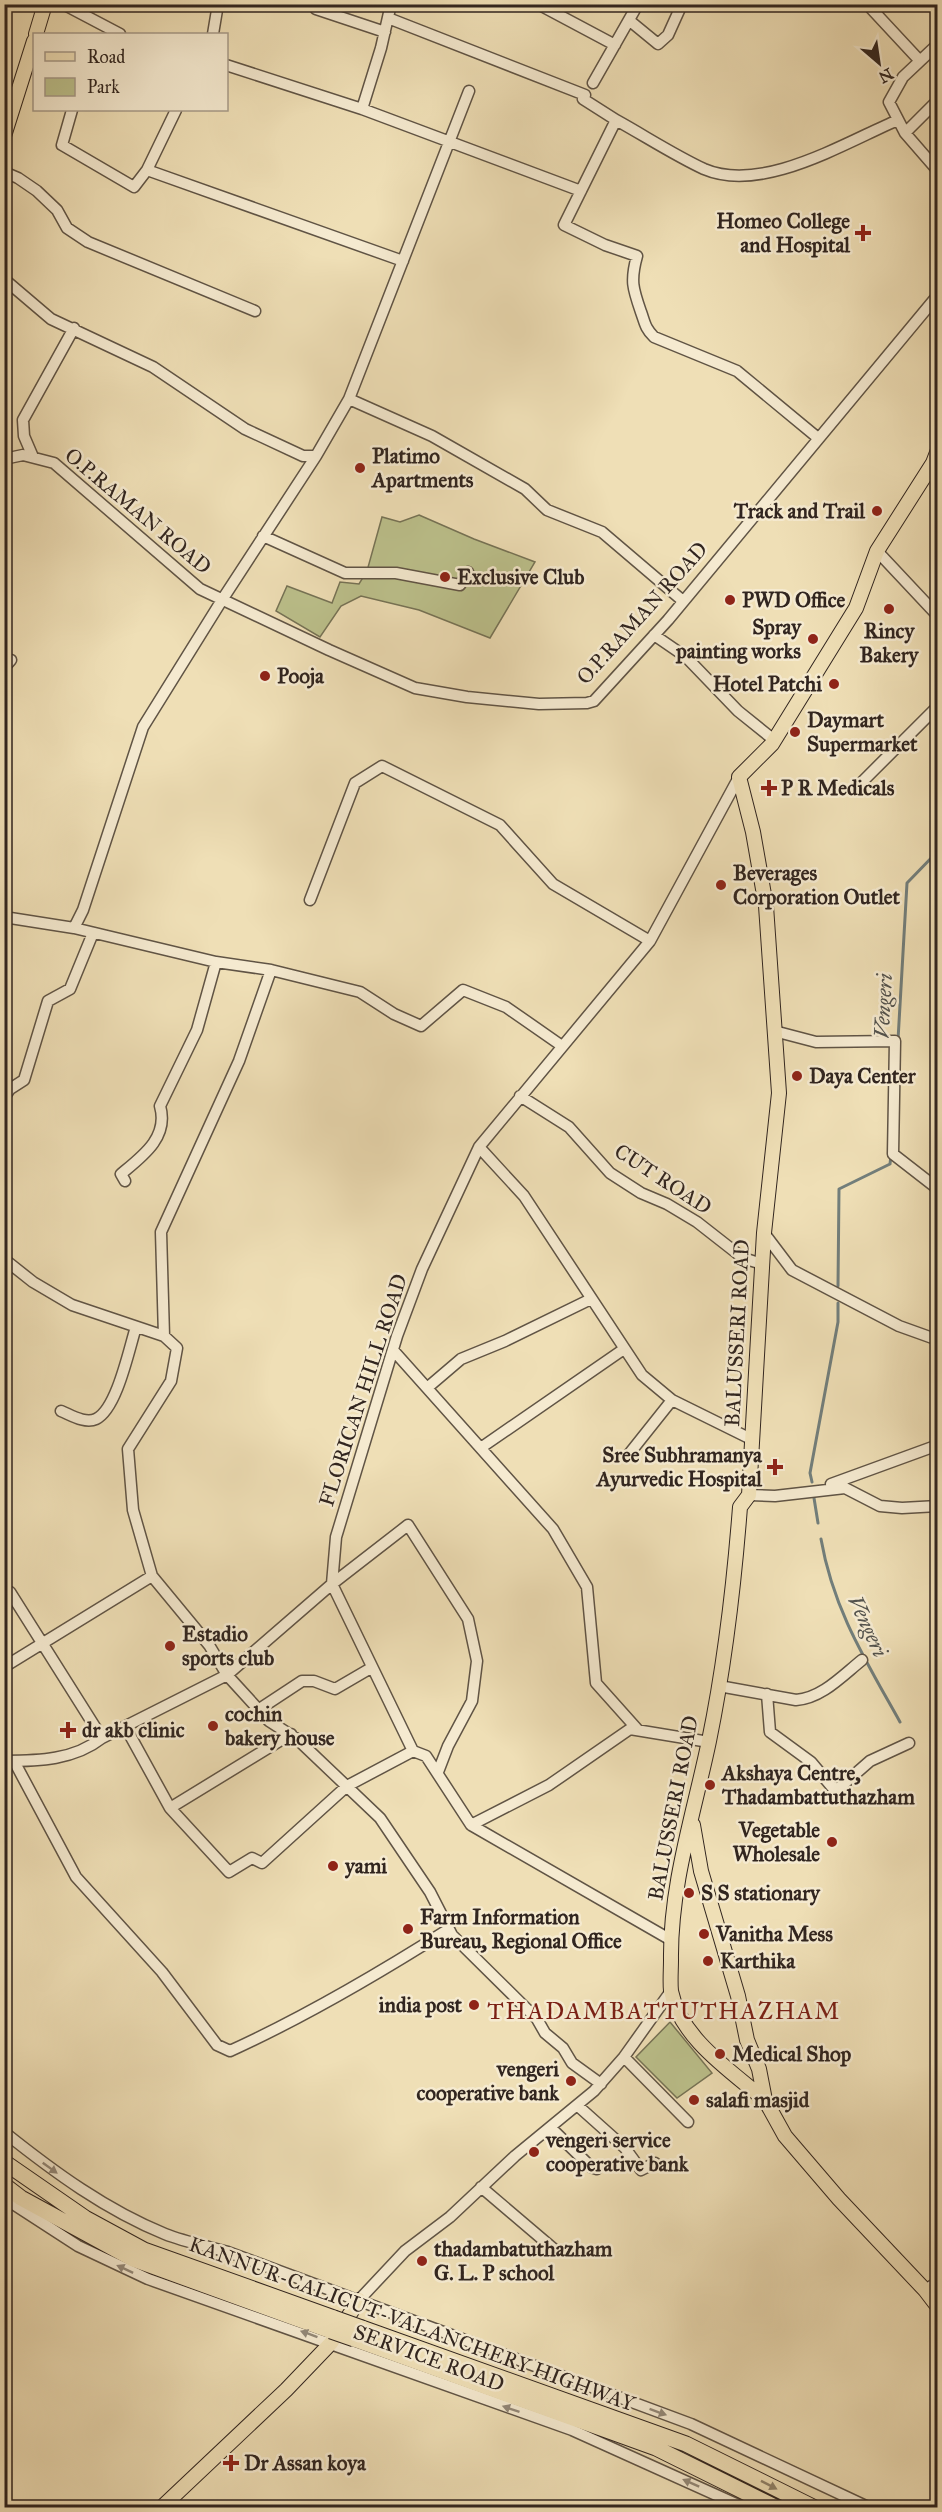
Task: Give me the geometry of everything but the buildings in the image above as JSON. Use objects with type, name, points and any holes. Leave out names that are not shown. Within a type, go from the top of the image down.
[{"type":"highway","name":"KANNUR-CALICUT-VALANCHERY HIGHWAY","points":[[4,2162],[85,2218],[144,2250],[332,2330],[358,2334],[686,2444],[815,2508]]},
{"type":"highway","points":[[4,2185],[21,2199],[133,2259],[332,2330]]},
{"type":"highway","points":[[358,2334],[656,2448],[777,2508]]},
{"type":"main road","points":[[36,33],[45,4]]},
{"type":"main road","points":[[4,136],[32,62]]},
{"type":"main road","points":[[739,777],[774,740],[856,608],[877,551],[933,463],[938,450]]},
{"type":"main road","name":"BALUSSERI ROAD","points":[[739,777],[753,832],[766,906],[779,1093],[764,1233],[749,1495],[740,1507],[731,1619],[709,1742],[691,1814],[671,1940],[671,1991],[688,2027],[715,2058],[765,2100]]},
{"type":"main road","points":[[691,1814],[701,1871],[738,1996],[747,2040],[759,2069],[765,2100],[785,2136],[847,2208],[925,2290],[938,2307]]},
{"type":"main road","points":[[161,2508],[240,2436],[359,2300]]},
{"type":"street","points":[[63,4],[118,33]]},
{"type":"street","points":[[213,33],[218,4]]},
{"type":"street","points":[[316,4],[316,9],[385,32]]},
{"type":"street","points":[[362,109],[391,4]]},
{"type":"street","points":[[538,4],[615,45]]},
{"type":"street","points":[[593,83],[638,4]]},
{"type":"street","points":[[630,21],[658,44],[668,35],[682,4]]},
{"type":"street","points":[[867,4],[920,61]]},
{"type":"street","points":[[388,18],[585,95],[583,99],[616,120],[706,169],[737,177],[777,173],[898,120]]},
{"type":"street","points":[[938,45],[903,77],[889,102],[905,133],[938,171]]},
{"type":"street","points":[[228,66],[362,109],[581,191]]},
{"type":"street","points":[[74,928],[83,910],[144,727],[222,600],[316,456],[320,444],[349,399],[469,91]]},
{"type":"street","points":[[905,133],[938,100]]},
{"type":"street","points":[[72,111],[62,145],[134,187],[147,170],[176,111]]},
{"type":"street","points":[[616,120],[564,225],[605,245],[637,256],[632,273],[633,292],[645,328],[654,337],[737,370],[818,438]]},
{"type":"street","points":[[147,170],[403,261]]},
{"type":"street","points":[[4,172],[37,191],[57,210],[67,228],[88,242],[255,311]]},
{"type":"street","points":[[4,279],[38,310],[167,375],[245,429],[303,456],[316,456]]},
{"type":"street","name":"O.P.RAMAN ROAD","points":[[4,459],[23,455],[54,463],[200,590],[415,688],[467,697],[539,704],[580,704],[594,701],[654,635],[938,295]]},
{"type":"street","points":[[33,457],[24,436],[23,420],[74,328]]},
{"type":"street","points":[[349,399],[432,436],[525,489],[547,510],[602,532],[683,601]]},
{"type":"street","points":[[263,536],[345,573],[396,573],[460,585],[468,572]]},
{"type":"street","points":[[877,551],[938,616]]},
{"type":"street","points":[[654,635],[686,657],[738,711],[774,740]]},
{"type":"street","points":[[856,788],[938,706]]},
{"type":"street","points":[[310,900],[355,783],[382,766],[501,825],[553,884],[650,941]]},
{"type":"street","name":"FLORICAN HILL ROAD","points":[[332,1584],[336,1538],[393,1350],[422,1269],[479,1147],[650,941],[739,777]]},
{"type":"street","points":[[4,917],[74,928],[216,962],[271,970],[360,992],[394,1014],[421,1026],[464,990],[506,1007],[562,1046]]},
{"type":"street","points":[[4,1098],[10,1089],[24,1080],[48,1001],[70,989],[93,933]]},
{"type":"street","points":[[125,1181],[121,1174],[152,1149],[164,1119],[160,1106],[197,1030],[216,962]]},
{"type":"street","points":[[164,1336],[161,1232],[239,1061],[271,970]]},
{"type":"street","points":[[774,1031],[816,1042],[895,1041],[893,1154],[938,1189]]},
{"type":"street","name":"CUT ROAD","points":[[520,1096],[569,1127],[610,1173],[641,1193],[697,1222],[743,1258],[762,1264]]},
{"type":"street","points":[[479,1147],[524,1196],[642,1375],[672,1400],[753,1440]]},
{"type":"street","points":[[764,1233],[792,1270],[899,1326],[938,1340]]},
{"type":"street","points":[[4,1259],[33,1282],[72,1305],[164,1336],[177,1348],[171,1381],[128,1449],[133,1510],[152,1576],[209,1645],[227,1675],[258,1710],[269,1721],[291,1734],[380,1818],[430,1892],[449,1929],[537,2019],[544,2033],[563,2048],[572,2063],[602,2084]]},
{"type":"street","points":[[427,1388],[461,1359],[505,1341],[591,1299]]},
{"type":"street","points":[[61,1410],[83,1420],[95,1419],[106,1411],[113,1400],[136,1326]]},
{"type":"street","points":[[482,1447],[624,1349]]},
{"type":"street","points":[[393,1350],[553,1529],[587,1587],[596,1683],[638,1730]]},
{"type":"street","points":[[630,1454],[672,1400]]},
{"type":"street","points":[[815,1490],[938,1445]]},
{"type":"street","points":[[749,1495],[776,1496],[845,1488],[880,1506],[902,1508],[938,1506]]},
{"type":"street","points":[[438,1772],[448,1746],[472,1701],[477,1661],[468,1619],[408,1525],[332,1584],[227,1675],[126,1728],[102,1738],[86,1750],[39,1761],[9,1761],[75,1877],[162,1972],[217,2045],[230,2051],[314,2011],[449,1929]]},
{"type":"street","points":[[4,1667],[152,1576]]},
{"type":"street","points":[[332,1584],[413,1751],[426,1756],[471,1825],[671,1940]]},
{"type":"street","points":[[10,1592],[102,1738]]},
{"type":"street","points":[[719,1686],[807,1699],[819,1693],[862,1660]]},
{"type":"street","points":[[258,1710],[302,1681],[314,1681],[335,1689],[371,1668]]},
{"type":"street","points":[[767,1694],[770,1732],[803,1755],[832,1787],[838,1790],[870,1761],[909,1743]]},
{"type":"street","points":[[126,1728],[170,1808],[229,1872],[252,1858],[262,1863],[348,1786],[413,1751]]},
{"type":"street","points":[[471,1825],[549,1785],[630,1729],[709,1742]]},
{"type":"street","points":[[170,1808],[291,1734]]},
{"type":"street","points":[[359,2300],[405,2252],[450,2217],[481,2187],[602,2084],[671,1991]]},
{"type":"street","points":[[624,2057],[687,2122]]},
{"type":"street","points":[[578,2106],[625,2148],[641,2170],[655,2163]]},
{"type":"street","points":[[551,2128],[591,2167],[597,2169]]},
{"type":"street","points":[[4,2132],[48,2168],[105,2205],[166,2234],[228,2252],[692,2424],[870,2508]]},
{"type":"street","points":[[481,2187],[555,2250]]},
{"type":"street","name":"SERVICE ROAD","points":[[4,2198],[78,2246],[148,2279],[332,2330],[426,2380],[572,2430],[745,2508]]},
{"type":"street","points":[[925,2290],[938,2282]]},
{"type":"green space","name":"Exclusive Club","points":[[419,515],[535,562],[490,638],[419,610],[361,596],[341,606],[320,637],[276,611],[287,586],[332,603],[340,582],[359,584],[367,571],[382,517],[400,522]]},
{"type":"green space","points":[[670,2022],[712,2073],[677,2098],[636,2057]]},
{"type":"waterway","name":"Vengeri","points":[[898,1040],[907,883],[938,851]]},
{"type":"waterway","name":"Vengeri","points":[[838,1286],[839,1189],[890,1164],[891,1155]]},
{"type":"waterway","name":"Vengeri","points":[[812,1482],[810,1473],[838,1322],[838,1303]]},
{"type":"waterway","points":[[814,1498],[818,1523]]},
{"type":"waterway","name":"Vengeri","points":[[821,1539],[826,1564],[842,1612],[863,1656],[900,1722]]},
{"type":"place","name":"Homeo College and Hospital","points":[[863,233]]},
{"type":"place","name":"Platimo Apartments","points":[[360,468]]},
{"type":"place","name":"Track and Trail","points":[[877,511]]},
{"type":"place","name":"Exclusive Club","points":[[445,577]]},
{"type":"place","name":"PWD Office","points":[[730,600]]},
{"type":"place","name":"Rincy Bakery","points":[[889,609]]},
{"type":"place","name":"Spray painting works","points":[[813,639]]},
{"type":"place","name":"Pooja","points":[[265,676]]},
{"type":"place","name":"Hotel Patchi","points":[[834,684]]},
{"type":"place","name":"Daymart Supermarket","points":[[795,732]]},
{"type":"place","name":"P R Medicals","points":[[769,788]]},
{"type":"place","name":"Beverages Corporation Outlet","points":[[721,885]]},
{"type":"place","name":"Daya Center","points":[[797,1076]]},
{"type":"place","name":"Sree Subhramanya Ayurvedic Hospital","points":[[775,1467]]},
{"type":"place","name":"Estadio sports club","points":[[170,1646]]},
{"type":"place","name":"cochin bakery house","points":[[213,1726]]},
{"type":"place","name":"dr akb clinic","points":[[68,1730]]},
{"type":"place","name":"Akshaya Centre, Thadambattuthazham","points":[[710,1785]]},
{"type":"place","name":"Vegetable Wholesale","points":[[832,1842]]},
{"type":"place","name":"yami","points":[[333,1866]]},
{"type":"place","name":"S S stationary","points":[[689,1893]]},
{"type":"place","name":"Farm Information Bureau, Regional Office","points":[[408,1929]]},
{"type":"place","name":"Vanitha Mess","points":[[704,1934]]},
{"type":"place","name":"Karthika","points":[[708,1961]]},
{"type":"place","name":"india post","points":[[474,2005]]},
{"type":"place","name":"Medical Shop","points":[[720,2054]]},
{"type":"place","name":"vengeri cooperative bank","points":[[571,2081]]},
{"type":"place","name":"salafi masjid","points":[[694,2100]]},
{"type":"place","name":"vengeri service cooperative bank","points":[[534,2152]]},
{"type":"place","name":"thadambatuthazham G. L. P school","points":[[422,2261]]},
{"type":"place","name":"Dr Assan koya","points":[[231,2463]]},
{"type":"district","name":"THADAMBATTUTHAZHAM","points":[[664,2011]]}]
